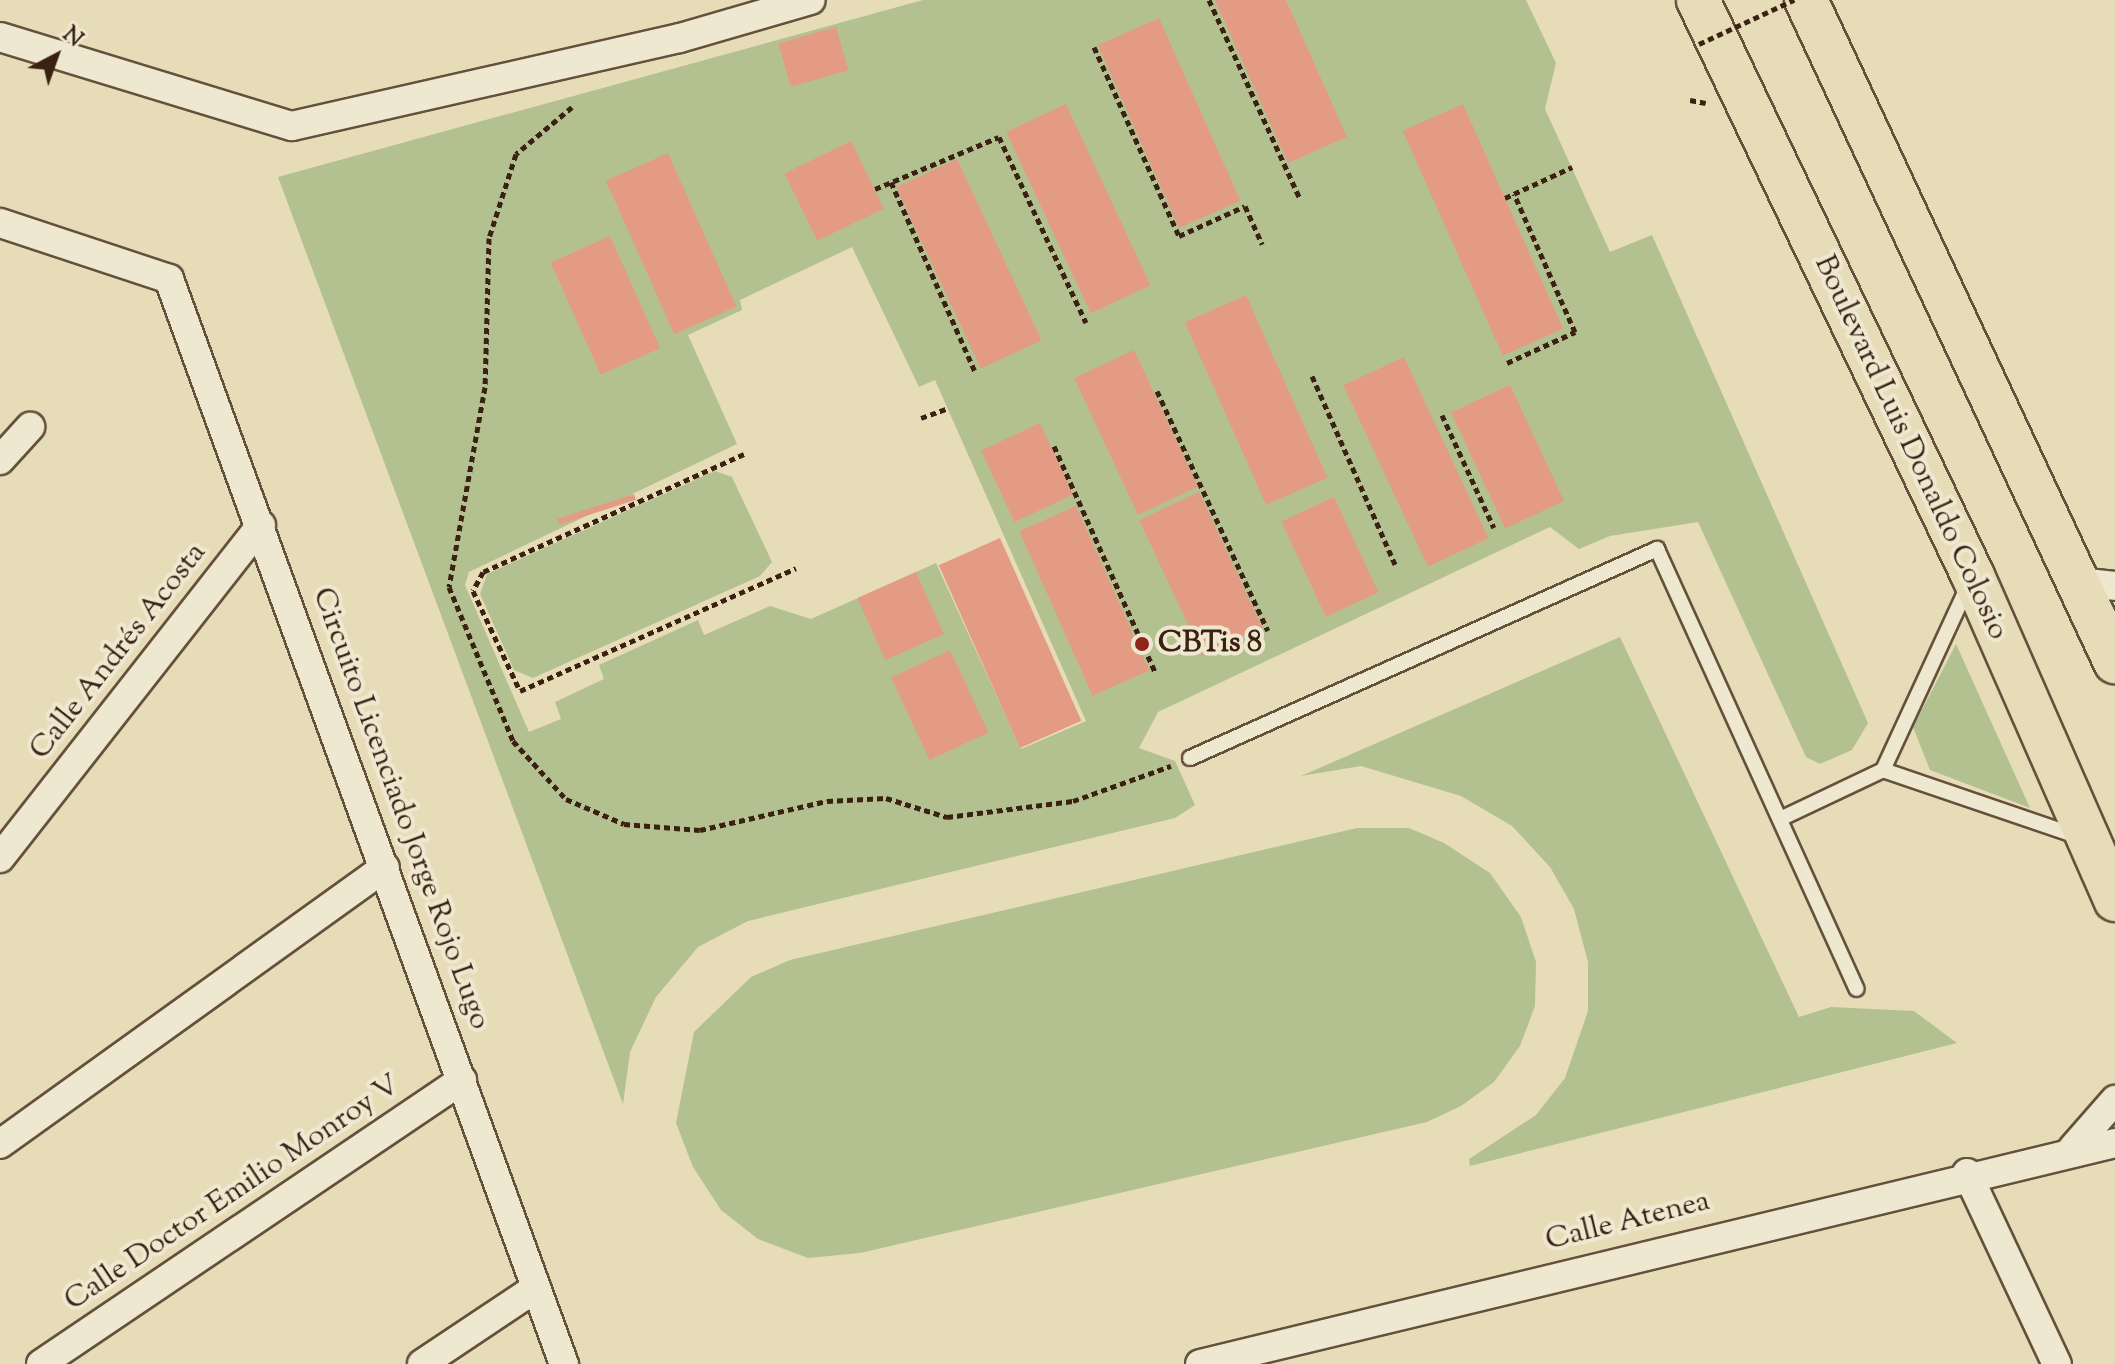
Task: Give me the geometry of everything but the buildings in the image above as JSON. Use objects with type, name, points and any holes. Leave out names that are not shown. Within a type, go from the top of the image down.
[{"type":"main road","name":"Boulevard Luis Donaldo Colosio","points":[[1698,0],[1973,576],[2115,900]]},
{"type":"main road","points":[[1806,0],[2096,584],[2115,662]]},
{"type":"street","points":[[0,37],[292,126],[680,38],[811,0]]},
{"type":"street","name":"Circuito Licenciado Jorge Rojo Lugo","points":[[0,223],[169,279],[564,1364]]},
{"type":"street","points":[[0,460],[30,427]]},
{"type":"street","name":"Calle Andrés Acosta","points":[[0,858],[261,525]]},
{"type":"street","points":[[0,1144],[385,867]]},
{"type":"street","name":"Calle Doctor Emilio Monroy V","points":[[41,1364],[462,1080]]},
{"type":"street","points":[[2073,1148],[2115,1100]]},
{"type":"street","name":"Calle Atenea","points":[[1200,1364],[1967,1173],[2073,1148],[2115,1143]]},
{"type":"street","points":[[1967,1173],[2057,1364]]},
{"type":"street","points":[[422,1364],[536,1288]]},
{"type":"lane","points":[[1190,758],[1657,549],[1857,989]]},
{"type":"lane","points":[[1780,819],[1883,770],[1973,576]]},
{"type":"lane","points":[[1883,770],[2087,839]]},
{"type":"path","points":[[1209,0],[1300,199]]},
{"type":"path","points":[[1699,44],[1794,0]]},
{"type":"path","points":[[1094,47],[1179,236],[1245,206],[1262,244]]},
{"type":"path","points":[[572,107],[516,154],[489,238],[485,387],[449,587],[513,741],[566,799],[624,824],[700,830],[827,801],[886,798],[947,817],[1073,801],[1190,758]]},
{"type":"path","points":[[875,189],[999,137],[1086,323]]},
{"type":"path","points":[[1505,198],[1572,167]]},
{"type":"path","points":[[891,182],[975,372]]},
{"type":"path","points":[[1507,363],[1575,332],[1514,194]]},
{"type":"path","points":[[1312,376],[1395,564]]},
{"type":"path","points":[[1157,391],[1268,631]]},
{"type":"path","points":[[921,418],[948,408]]},
{"type":"path","points":[[1442,415],[1494,528]]},
{"type":"path","points":[[1054,446],[1155,672]]},
{"type":"path","points":[[744,454],[483,572],[473,591],[520,691],[796,568]]},
{"type":"green space","points":[[923,0],[1526,0],[1556,63],[1545,109],[1610,252],[1652,235],[1868,723],[1852,750],[1820,764],[1806,757],[1698,522],[1610,536],[1579,549],[1550,527],[1158,712],[1139,748],[1175,761],[1195,805],[1175,818],[748,921],[698,947],[656,997],[630,1052],[623,1104],[278,177]],"holes":[[[852,247],[919,387],[935,380],[1086,721],[1021,749],[936,563],[811,619],[770,606],[704,635],[698,620],[599,665],[604,679],[555,702],[561,719],[529,732],[465,585],[469,572],[737,444],[688,335],[742,310],[740,300]]]},
{"type":"green space","points":[[715,471],[732,477],[772,562],[760,576],[533,678],[514,670],[480,594],[487,574]]},
{"type":"green space","points":[[1620,637],[1799,1017],[1831,1007],[1914,1011],[1957,1043],[1470,1166],[1469,1159],[1536,1115],[1565,1078],[1588,1011],[1588,962],[1574,909],[1550,867],[1512,826],[1461,796],[1361,766],[1301,776]]},
{"type":"green space","points":[[1956,644],[2030,808],[1930,770],[1913,727]]},
{"type":"green space","points":[[1357,828],[1409,828],[1444,843],[1490,873],[1521,917],[1536,962],[1535,1006],[1520,1046],[1494,1082],[1461,1106],[1427,1122],[860,1253],[808,1258],[758,1239],[721,1210],[693,1167],[676,1123],[694,1032],[751,977],[790,960]]},
{"type":"place","name":"CBTis 8","points":[[1142,644]]}]
